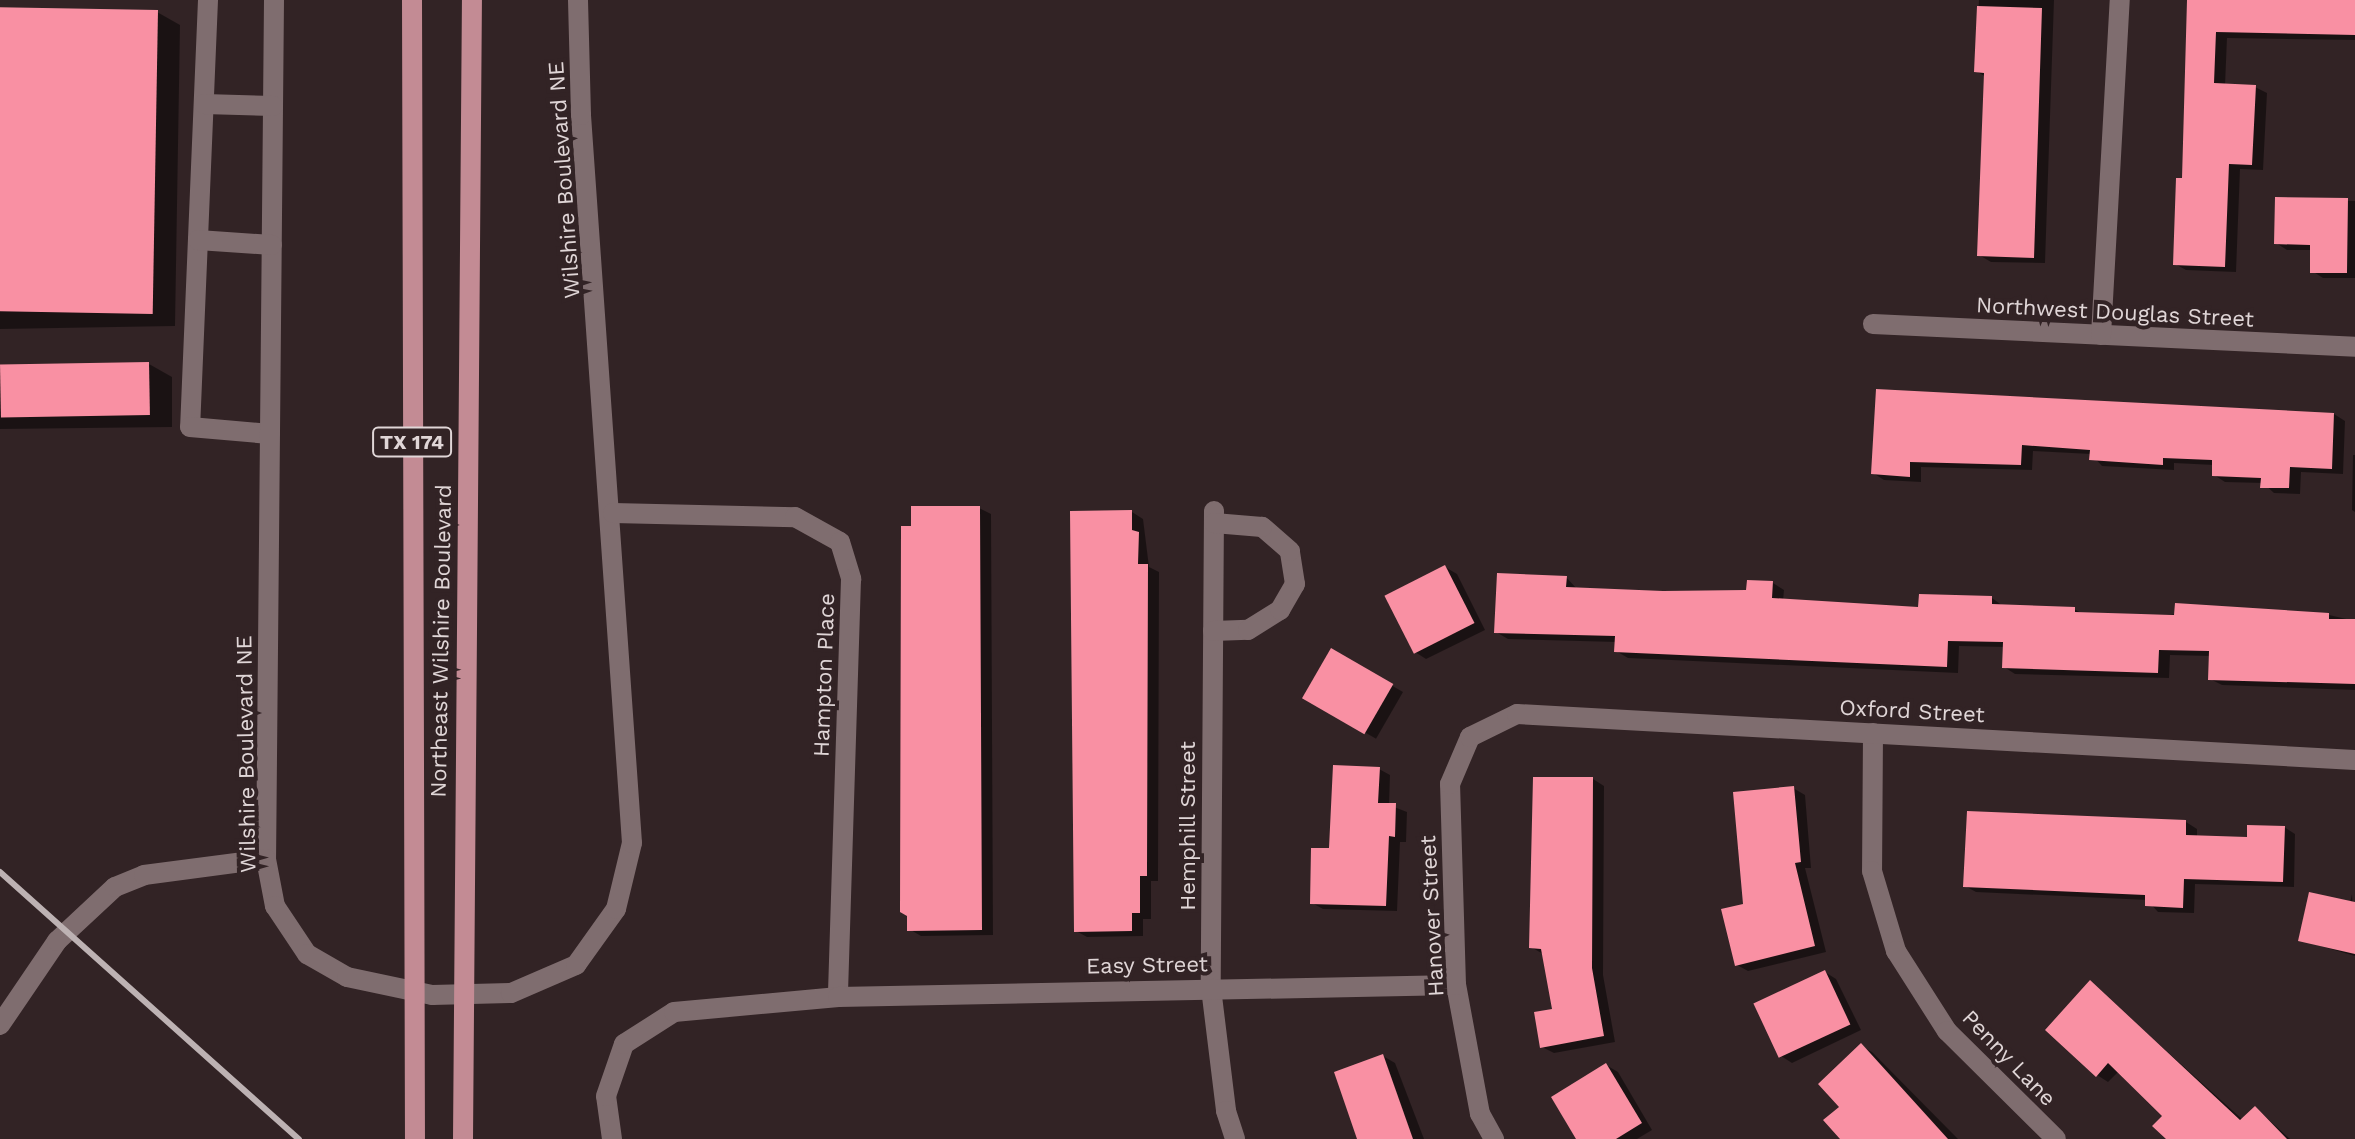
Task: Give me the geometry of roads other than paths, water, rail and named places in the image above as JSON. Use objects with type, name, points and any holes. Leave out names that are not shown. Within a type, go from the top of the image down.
[{"type":"main road","name":"Northeast Wilshire Boulevard","points":[[412,0],[411,884],[415,1139]]},
{"type":"main road","name":"Northeast Wilshire Boulevard","points":[[463,1139],[462,884],[472,0]]},
{"type":"street","points":[[208,0],[190,427],[270,434]]},
{"type":"street","name":"Wilshire Boulevard NE","points":[[274,0],[266,859],[275,906],[307,954],[347,977],[432,995],[511,993],[576,965],[616,909],[632,843],[613,513],[581,115],[578,0]]},
{"type":"street","points":[[2101,335],[2120,0]]},
{"type":"street","points":[[204,104],[273,106]]},
{"type":"street","points":[[198,240],[272,245]]},
{"type":"street","name":"Northwest Douglas Street","points":[[1873,324],[2355,347]]},
{"type":"street","name":"Hampton Place","points":[[613,513],[795,517],[840,542],[851,579],[838,997]]},
{"type":"street","name":"Hemphill Street","points":[[1213,631],[1248,630],[1280,610],[1295,584],[1290,551],[1262,527],[1214,517],[1213,631],[1211,988],[1226,1111],[1235,1139]]},
{"type":"street","name":"Oxford Street","points":[[1470,737],[1517,714],[2355,760]]},
{"type":"street","name":"Penny Lane","points":[[1873,733],[1872,871],[1896,951],[1947,1031],[2056,1139]]},
{"type":"street","name":"Hanover Street","points":[[1470,737],[1450,784],[1456,985],[1480,1114],[1494,1139]]},
{"type":"street","points":[[0,1025],[57,941],[115,887],[144,875],[266,859]]},
{"type":"street","name":"Easy Street","points":[[612,1139],[606,1096],[624,1044],[674,1012],[838,997],[1456,985]]},
{"type":"railway","points":[[0,872],[299,1139]]}]
